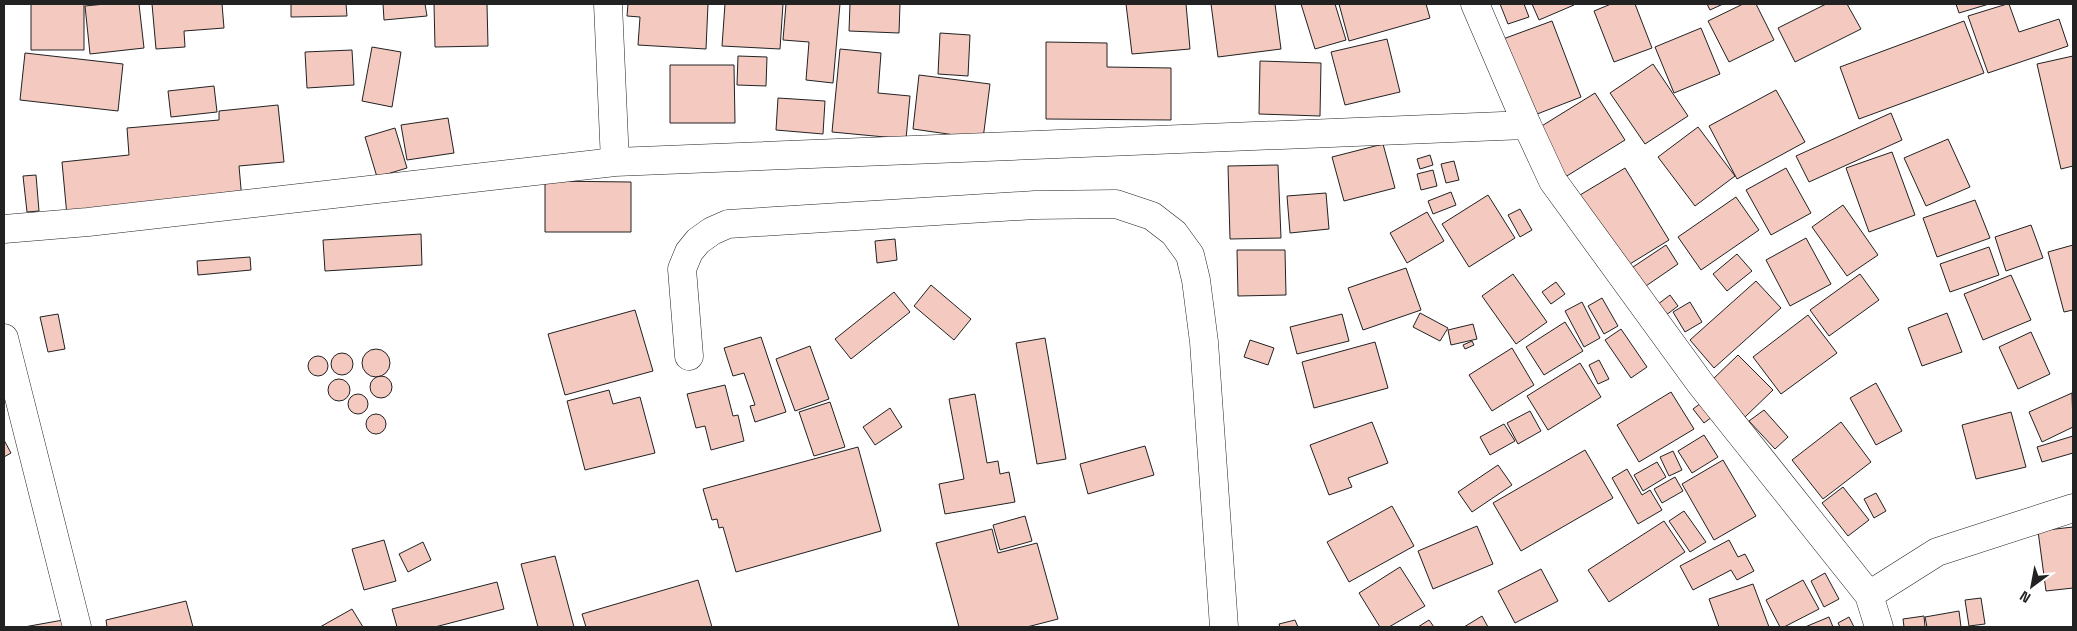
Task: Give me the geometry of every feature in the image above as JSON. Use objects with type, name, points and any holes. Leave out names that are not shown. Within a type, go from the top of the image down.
[{"type":"street","points":[[608,4],[615,162]]},
{"type":"street","points":[[1476,4],[1527,125],[1553,181],[1700,383],[1869,595],[1879,627]]},
{"type":"street","points":[[4,229],[88,222],[615,162],[1527,125]]},
{"type":"street","points":[[688,356],[682,270],[689,252],[698,241],[712,231],[728,224],[1035,205],[1116,204],[1152,216],[1174,233],[1185,248],[1190,256],[1196,280],[1204,342],[1224,627]]},
{"type":"street","points":[[4,338],[76,627]]},
{"type":"street","points":[[1869,595],[1937,552],[2073,508]]},
{"type":"building","points":[[31,4],[84,4],[84,50],[31,50]]},
{"type":"building","points":[[139,4],[144,48],[90,54],[85,6]]},
{"type":"building","points":[[152,4],[222,4],[224,28],[184,31],[185,47],[156,49]]},
{"type":"building","points":[[291,4],[346,4],[347,16],[291,17]]},
{"type":"building","points":[[383,4],[425,4],[427,16],[384,20]]},
{"type":"building","points":[[434,4],[487,4],[488,46],[435,47]]},
{"type":"building","points":[[628,4],[708,4],[706,49],[638,45],[640,17],[627,16]]},
{"type":"building","points":[[725,4],[783,4],[780,49],[722,46]]},
{"type":"building","points":[[786,4],[840,4],[833,83],[806,80],[809,42],[783,40]]},
{"type":"building","points":[[850,4],[900,4],[899,33],[849,31]]},
{"type":"building","points":[[1126,4],[1186,4],[1190,49],[1132,54]]},
{"type":"building","points":[[1211,4],[1275,4],[1281,49],[1218,57]]},
{"type":"building","points":[[1301,4],[1335,4],[1346,40],[1315,49]]},
{"type":"building","points":[[1339,4],[1426,4],[1430,18],[1349,41]]},
{"type":"building","points":[[1500,4],[1524,4],[1529,17],[1508,24]]},
{"type":"building","points":[[1532,4],[1573,4],[1574,5],[1539,20]]},
{"type":"building","points":[[1611,4],[1635,4],[1652,48],[1614,62],[1594,11]]},
{"type":"building","points":[[1707,4],[1723,4],[1710,10]]},
{"type":"building","points":[[1743,4],[1756,4],[1774,40],[1729,62],[1708,21]]},
{"type":"building","points":[[1826,4],[1847,4],[1861,29],[1795,62],[1778,28]]},
{"type":"building","points":[[1956,4],[1989,4],[1959,13]]},
{"type":"building","points":[[2009,4],[2019,32],[2059,19],[2068,46],[1988,73],[1968,16]]},
{"type":"building","points":[[1552,21],[1581,97],[1532,116],[1503,39]]},
{"type":"building","points":[[1964,21],[1984,73],[1859,119],[1840,67]]},
{"type":"building","points":[[1701,28],[1720,74],[1674,93],[1655,47]]},
{"type":"building","points":[[940,33],[970,35],[968,76],[938,74]]},
{"type":"building","points":[[1387,39],[1400,92],[1345,105],[1331,52]]},
{"type":"building","points":[[1046,42],[1107,43],[1107,67],[1171,68],[1171,120],[1046,119]]},
{"type":"building","points":[[372,47],[401,52],[392,107],[362,101]]},
{"type":"building","points":[[840,49],[881,53],[878,93],[910,96],[906,139],[832,132]]},
{"type":"building","points":[[352,50],[354,85],[307,88],[305,52]]},
{"type":"building","points":[[25,53],[123,64],[118,111],[20,100]]},
{"type":"building","points":[[738,56],[767,57],[766,86],[737,85]]},
{"type":"building","points":[[2073,56],[2073,166],[2061,169],[2037,64]]},
{"type":"building","points":[[1260,61],[1321,63],[1320,116],[1259,114]]},
{"type":"building","points":[[1653,64],[1688,116],[1645,144],[1610,93]]},
{"type":"building","points":[[670,65],[734,65],[735,123],[670,123]]},
{"type":"building","points":[[919,75],[990,84],[983,139],[913,129]]},
{"type":"building","points":[[214,86],[217,112],[171,117],[168,91]]},
{"type":"building","points":[[1776,90],[1805,142],[1737,179],[1709,126]]},
{"type":"building","points":[[1595,93],[1625,140],[1562,179],[1532,132]]},
{"type":"building","points":[[778,98],[825,101],[823,134],[776,130]]},
{"type":"building","points":[[278,105],[284,162],[239,166],[242,200],[67,216],[62,162],[129,155],[127,128],[219,120],[219,111]]},
{"type":"building","points":[[1891,113],[1902,140],[1809,182],[1796,156]]},
{"type":"building","points":[[448,118],[454,153],[407,160],[401,125]]},
{"type":"building","points":[[1698,127],[1735,176],[1695,206],[1658,157]]},
{"type":"building","points":[[395,128],[407,168],[377,177],[365,137]]},
{"type":"building","points":[[1948,139],[1970,187],[1926,206],[1904,158]]},
{"type":"building","points":[[1383,144],[1395,188],[1344,201],[1332,157]]},
{"type":"building","points":[[1892,152],[1915,215],[1869,232],[1846,168]]},
{"type":"building","points":[[1430,155],[1433,165],[1420,169],[1417,159]]},
{"type":"building","points":[[1454,161],[1459,180],[1446,183],[1441,164]]},
{"type":"building","points":[[1278,165],[1281,238],[1230,239],[1228,166]]},
{"type":"building","points":[[1625,168],[1669,240],[1625,267],[1580,195]]},
{"type":"building","points":[[1786,168],[1811,213],[1771,235],[1746,190]]},
{"type":"building","points":[[1433,170],[1437,186],[1421,190],[1417,174]]},
{"type":"building","points":[[36,175],[39,211],[27,212],[23,176]]},
{"type":"building","points":[[545,181],[631,182],[631,232],[545,232]]},
{"type":"building","points":[[1451,192],[1456,205],[1433,214],[1428,201]]},
{"type":"building","points":[[1326,193],[1329,229],[1290,233],[1287,196]]},
{"type":"building","points":[[1488,195],[1515,238],[1469,267],[1442,224]]},
{"type":"building","points":[[1736,197],[1759,230],[1701,270],[1678,237]]},
{"type":"building","points":[[1975,200],[1990,238],[1937,257],[1923,218]]},
{"type":"building","points":[[1843,205],[1878,255],[1847,276],[1812,227]]},
{"type":"building","points":[[1520,209],[1532,230],[1520,237],[1508,215]]},
{"type":"building","points":[[1427,212],[1444,241],[1407,263],[1390,233]]},
{"type":"building","points":[[2031,225],[2043,258],[2006,271],[1995,237]]},
{"type":"building","points":[[421,234],[422,265],[325,271],[323,240]]},
{"type":"building","points":[[1806,238],[1831,284],[1790,306],[1766,260]]},
{"type":"building","points":[[895,239],[897,260],[877,263],[875,241]]},
{"type":"building","points":[[1666,245],[1678,264],[1643,288],[1630,269]]},
{"type":"building","points":[[2073,245],[2073,310],[2064,312],[2048,252]]},
{"type":"building","points":[[1989,247],[1999,275],[1950,292],[1940,264]]},
{"type":"building","points":[[1237,250],[1285,250],[1286,295],[1238,296]]},
{"type":"building","points":[[1737,254],[1752,271],[1727,291],[1713,274]]},
{"type":"building","points":[[250,257],[251,270],[198,275],[197,261]]},
{"type":"building","points":[[1406,268],[1421,310],[1363,330],[1348,288]]},
{"type":"building","points":[[1513,274],[1547,322],[1516,344],[1482,296]]},
{"type":"building","points":[[1860,274],[1879,300],[1829,336],[1810,310]]},
{"type":"building","points":[[2011,275],[2031,320],[1983,340],[1964,294]]},
{"type":"building","points":[[1756,281],[1781,308],[1714,368],[1690,340]]},
{"type":"building","points":[[1556,282],[1565,294],[1551,304],[1542,292]]},
{"type":"building","points":[[931,285],[971,319],[954,340],[914,306]]},
{"type":"building","points":[[894,292],[910,312],[851,359],[835,339]]},
{"type":"building","points":[[1670,295],[1678,306],[1661,319],[1653,308]]},
{"type":"building","points":[[1602,298],[1618,326],[1604,334],[1588,306]]},
{"type":"building","points":[[1582,302],[1600,338],[1584,347],[1565,311]]},
{"type":"building","points":[[1690,302],[1702,322],[1685,332],[1673,312]]},
{"type":"building","points":[[635,310],[653,371],[565,395],[548,334]]},
{"type":"building","points":[[1420,313],[1448,328],[1440,341],[1413,327]]},
{"type":"building","points":[[1947,313],[1962,352],[1922,366],[1908,328]]},
{"type":"building","points":[[58,314],[65,349],[48,352],[40,317]]},
{"type":"building","points":[[1342,314],[1349,341],[1297,354],[1290,327]]},
{"type":"building","points":[[1808,315],[1837,353],[1781,394],[1753,357]]},
{"type":"building","points":[[1565,322],[1583,351],[1544,375],[1526,347]]},
{"type":"building","points":[[1473,324],[1477,339],[1451,345],[1448,330]]},
{"type":"building","points":[[1621,329],[1647,367],[1631,378],[1605,340]]},
{"type":"building","points":[[2031,332],[2050,374],[2018,389],[1999,347]]},
{"type":"building","points":[[761,337],[786,412],[755,422],[750,406],[755,405],[744,373],[733,376],[724,348]]},
{"type":"building","points":[[1045,338],[1066,459],[1037,464],[1016,343]]},
{"type":"building","points":[[1250,340],[1274,348],[1268,365],[1244,357]]},
{"type":"building","points":[[1472,341],[1474,345],[1465,349],[1463,345]]},
{"type":"building","points":[[1375,342],[1388,388],[1314,408],[1302,362]]},
{"type":"building","points":[[810,346],[829,399],[795,411],[776,359]]},
{"type":"building","points":[[1512,348],[1534,385],[1492,411],[1469,375]]},
{"type":"building","points":[[376,349],[386,353],[390,363],[386,373],[376,377],[366,373],[362,363],[366,353]]},
{"type":"building","points":[[342,353],[350,356],[353,364],[350,372],[342,375],[334,372],[331,364],[334,356]]},
{"type":"building","points":[[1738,355],[1773,390],[1745,417],[1711,381]]},
{"type":"building","points":[[318,356],[325,359],[328,366],[325,373],[318,376],[311,373],[308,366],[311,359]]},
{"type":"building","points":[[1599,360],[1609,379],[1598,384],[1589,365]]},
{"type":"building","points":[[1580,363],[1601,397],[1548,430],[1527,396]]},
{"type":"building","points":[[381,376],[389,379],[392,387],[389,395],[381,398],[373,395],[370,387],[373,379]]},
{"type":"building","points":[[339,379],[347,382],[350,390],[347,398],[339,401],[331,398],[328,390],[331,382]]},
{"type":"building","points":[[1876,383],[1902,431],[1876,445],[1850,398]]},
{"type":"building","points":[[725,385],[733,416],[738,415],[744,441],[711,450],[705,426],[696,428],[687,394]]},
{"type":"building","points":[[609,390],[613,404],[640,397],[655,453],[585,470],[567,401]]},
{"type":"building","points":[[1671,392],[1694,429],[1639,462],[1617,425]]},
{"type":"building","points":[[2072,393],[2073,427],[2042,442],[2029,412]]},
{"type":"building","points":[[358,394],[365,397],[368,404],[365,411],[358,414],[351,411],[348,404],[351,397]]},
{"type":"building","points":[[975,394],[987,463],[998,461],[1000,474],[1009,472],[1015,502],[945,514],[939,484],[964,479],[949,399]]},
{"type":"building","points":[[830,402],[845,447],[814,456],[799,412]]},
{"type":"building","points":[[1701,403],[1712,417],[1704,423],[1693,409]]},
{"type":"building","points":[[890,408],[902,427],[875,445],[863,427]]},
{"type":"building","points":[[1764,410],[1788,437],[1775,449],[1749,421]]},
{"type":"building","points":[[1530,411],[1541,431],[1518,444],[1507,423]]},
{"type":"building","points":[[2011,412],[2026,467],[1976,479],[1962,425]]},
{"type":"building","points":[[376,414],[383,417],[386,424],[383,431],[376,434],[369,431],[366,424],[369,417]]},
{"type":"building","points":[[1372,422],[1388,463],[1348,478],[1352,487],[1329,495],[1310,445]]},
{"type":"building","points":[[1841,422],[1871,462],[1823,499],[1792,460]]},
{"type":"building","points":[[1504,424],[1515,441],[1490,455],[1480,437]]},
{"type":"building","points":[[1704,435],[1718,457],[1692,473],[1678,451]]},
{"type":"building","points":[[2073,436],[2073,453],[2042,462],[2037,447]]},
{"type":"building","points":[[4,440],[11,453],[4,457]]},
{"type":"building","points":[[1145,446],[1154,475],[1088,494],[1080,464]]},
{"type":"building","points":[[858,447],[881,531],[736,572],[723,527],[719,528],[717,519],[712,520],[703,489]]},
{"type":"building","points":[[1585,450],[1613,498],[1521,551],[1493,503]]},
{"type":"building","points":[[1673,451],[1682,470],[1669,476],[1660,457]]},
{"type":"building","points":[[1723,460],[1756,516],[1714,540],[1682,484]]},
{"type":"building","points":[[1657,462],[1666,477],[1643,491],[1634,475]]},
{"type":"building","points":[[1498,465],[1512,485],[1472,512],[1458,492]]},
{"type":"building","points":[[1627,469],[1642,495],[1650,490],[1662,510],[1638,524],[1612,478]]},
{"type":"building","points":[[1675,477],[1683,491],[1662,503],[1654,489]]},
{"type":"building","points":[[1843,487],[1869,520],[1848,536],[1822,503]]},
{"type":"building","points":[[1876,493],[1886,511],[1874,518],[1864,499]]},
{"type":"building","points":[[1392,506],[1414,546],[1349,582],[1327,542]]},
{"type":"building","points":[[1684,511],[1706,542],[1690,552],[1669,521]]},
{"type":"building","points":[[1025,516],[1032,541],[1000,550],[993,525]]},
{"type":"building","points":[[1664,521],[1685,552],[1609,602],[1588,570]]},
{"type":"building","points":[[1477,526],[1493,564],[1433,589],[1418,551]]},
{"type":"building","points":[[2073,527],[2073,588],[2046,591],[2038,531]]},
{"type":"building","points":[[992,529],[998,553],[1037,543],[1058,619],[1027,627],[959,627],[936,543]]},
{"type":"building","points":[[384,540],[396,581],[364,590],[352,549]]},
{"type":"building","points":[[1729,540],[1738,557],[1745,554],[1754,571],[1737,580],[1731,570],[1693,590],[1680,566]]},
{"type":"building","points":[[423,542],[431,560],[408,572],[399,554]]},
{"type":"building","points":[[555,556],[574,627],[538,627],[521,564]]},
{"type":"building","points":[[1400,567],[1425,606],[1389,627],[1380,627],[1359,593]]},
{"type":"building","points":[[1541,569],[1558,601],[1515,623],[1498,591]]},
{"type":"building","points":[[1825,573],[1839,599],[1824,607],[1811,581]]},
{"type":"building","points":[[698,580],[712,627],[586,627],[582,614]]},
{"type":"building","points":[[1803,580],[1819,609],[1784,627],[1780,627],[1766,600]]},
{"type":"building","points":[[497,582],[504,609],[435,627],[397,627],[392,609]]},
{"type":"building","points":[[1753,584],[1769,627],[1719,627],[1709,599]]},
{"type":"building","points":[[1981,598],[1985,624],[1969,626],[1965,600]]},
{"type":"building","points":[[186,601],[193,627],[107,627],[106,620]]},
{"type":"building","points":[[352,609],[363,627],[320,627]]},
{"type":"building","points":[[1959,611],[1961,627],[1927,627],[1925,617]]},
{"type":"building","points":[[1482,616],[1488,627],[1464,627]]},
{"type":"building","points":[[1924,616],[1925,627],[1904,627],[1903,619]]},
{"type":"building","points":[[1829,617],[1833,627],[1805,627]]},
{"type":"building","points":[[1849,617],[1854,627],[1840,627],[1838,623]]},
{"type":"building","points":[[63,620],[64,627],[24,627]]},
{"type":"building","points":[[1295,620],[1298,627],[1280,627],[1279,624]]},
{"type":"building","points":[[1429,620],[1434,627],[1418,627]]}]
